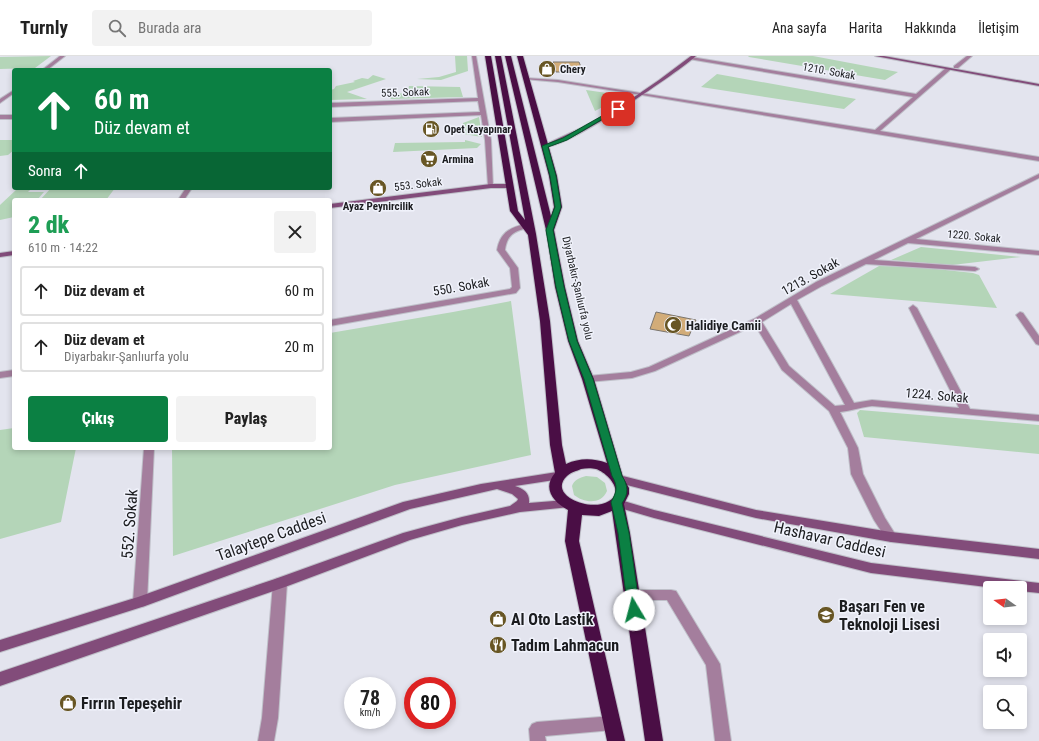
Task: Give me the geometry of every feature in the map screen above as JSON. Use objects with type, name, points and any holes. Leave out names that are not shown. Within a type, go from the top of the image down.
[{"type":"highway","points":[[488,56],[514,211],[532,234]]},
{"type":"highway","points":[[498,56],[532,234],[545,321],[559,474],[555,484],[555,491],[559,498],[571,507],[586,511],[607,509],[616,502],[622,491],[618,478],[605,468],[590,464],[579,464],[570,467],[559,474]]},
{"type":"highway","name":"Diyarbakır-Şanlıurfa yolu","points":[[508,56],[550,230],[560,287],[573,341],[588,379],[618,478]]},
{"type":"highway","points":[[520,56],[553,176],[558,207],[550,230]]},
{"type":"highway","points":[[616,502],[623,533],[654,741]]},
{"type":"highway","points":[[571,507],[572,541],[616,741]]},
{"type":"main road","points":[[877,56],[1039,84]]},
{"type":"main road","points":[[891,56],[956,67],[1039,84]]},
{"type":"main road","points":[[545,146],[576,133],[642,94],[692,57]]},
{"type":"main road","name":"553. Sokak","points":[[332,206],[491,186],[509,186]]},
{"type":"main road","points":[[0,255],[12,253]]},
{"type":"main road","name":"Talaytepe Caddesi","points":[[0,646],[140,602],[407,506],[440,496],[559,474]]},
{"type":"main road","points":[[618,478],[756,514],[891,537],[1039,554]]},
{"type":"main road","points":[[496,485],[517,491],[523,496],[523,504],[507,511]]},
{"type":"main road","name":"Hashavar Caddesi","points":[[616,502],[654,514],[871,568],[1039,588]]},
{"type":"main road","points":[[0,679],[280,582],[407,536],[462,521],[520,508],[571,507]]},
{"type":"street","points":[[47,68],[63,56]]},
{"type":"street","points":[[474,56],[488,140],[491,186]]},
{"type":"street","points":[[956,67],[970,56]]},
{"type":"street","name":"1210. Sokak","points":[[692,57],[916,96]]},
{"type":"street","points":[[875,133],[948,69]]},
{"type":"street","points":[[526,79],[558,81],[642,94],[1039,160]]},
{"type":"street","points":[[0,101],[12,92]]},
{"type":"street","name":"555. Sokak","points":[[332,105],[480,99]]},
{"type":"street","points":[[332,120],[484,113]]},
{"type":"street","points":[[0,117],[12,117]]},
{"type":"street","points":[[1016,156],[1029,160],[1039,166]]},
{"type":"street","name":"1213. Sokak","points":[[588,379],[632,375],[652,369],[757,321],[819,284],[1039,176]]},
{"type":"street","name":"550. Sokak","points":[[332,323],[514,291],[516,288],[514,268],[501,250],[502,241],[512,230],[525,226]]},
{"type":"street","name":"1220. Sokak","points":[[907,241],[1039,253]]},
{"type":"street","points":[[865,262],[976,268]]},
{"type":"street","points":[[793,300],[852,408]]},
{"type":"street","points":[[913,308],[966,411]]},
{"type":"street","points":[[1020,315],[1039,342]]},
{"type":"street","points":[[757,321],[785,368],[833,409],[853,448],[857,474],[880,520],[891,537]]},
{"type":"street","points":[[0,375],[12,373]]},
{"type":"street","name":"1224. Sokak","points":[[833,409],[852,408],[862,404],[872,403],[1039,418]]},
{"type":"street","name":"552. Sokak","points":[[140,602],[149,450]]},
{"type":"street","points":[[266,741],[270,718],[280,582]]},
{"type":"street","points":[[632,595],[670,595],[713,664],[722,741]]},
{"type":"street","points":[[538,741],[537,729],[613,723]]},
{"type":"green space","points":[[51,56],[35,68],[0,69],[0,57]]},
{"type":"green space","points":[[455,56],[467,56],[468,71],[441,80],[417,79],[439,77],[456,72]]},
{"type":"green space","points":[[748,56],[813,56],[898,72],[885,80]]},
{"type":"green space","points":[[717,74],[856,99],[844,109],[701,87]]},
{"type":"green space","points":[[373,75],[386,79],[347,92],[367,99],[332,100],[332,90],[336,86],[355,82],[353,81],[362,78],[368,79]]},
{"type":"green space","points":[[409,86],[460,87],[463,97],[391,99],[390,97],[408,91]]},
{"type":"green space","points":[[586,90],[621,95],[622,97],[595,111]]},
{"type":"green space","points":[[479,117],[482,137],[464,134],[463,123]]},
{"type":"green space","points":[[0,140],[12,140],[12,152],[8,155],[0,156]]},
{"type":"green space","points":[[465,140],[481,144],[477,148],[393,152],[395,143],[465,142]]},
{"type":"green space","points":[[16,190],[44,192],[39,198],[12,198],[12,217],[0,220],[0,205]]},
{"type":"green space","points":[[49,190],[114,190],[108,198],[42,198]]},
{"type":"green space","points":[[921,247],[1021,257],[952,265],[891,260]]},
{"type":"green space","points":[[879,266],[918,267],[973,273],[979,275],[997,308],[830,294]]},
{"type":"green space","points":[[511,301],[531,455],[395,485],[173,556],[172,450],[332,450],[332,333]]},
{"type":"green space","points":[[860,410],[1039,425],[1039,454],[864,437],[857,413]]},
{"type":"green space","points":[[12,428],[12,450],[76,450],[61,522],[0,539],[0,430]]},
{"type":"green space","points":[[586,476],[597,477],[605,483],[607,491],[601,499],[597,501],[587,501],[574,495],[572,486],[574,482]]},
{"type":"building","points":[[553,62],[579,62],[583,72],[556,72]]},
{"type":"building","name":"Halidiye Camii","points":[[656,312],[696,320],[689,336],[650,329]]},
{"type":"place","name":"Chery","points":[[547,69]]},
{"type":"place","name":"Opet Kayapınar","points":[[431,129]]},
{"type":"place","name":"Armina","points":[[429,159]]},
{"type":"place","name":"Ayaz Peynircilik","points":[[378,188]]},
{"type":"place","name":"Halidiye Camii","points":[[673,325]]},
{"type":"place","name":"Başarı Fen ve Teknoloji Lisesi","points":[[826,615]]},
{"type":"place","name":"Al Oto Lastik","points":[[498,619]]},
{"type":"place","name":"Tadım Lahmacun","points":[[498,645]]},
{"type":"place","name":"Fırrın Tepeşehir","points":[[68,703]]},
{"type":"route","points":[[618,109],[581,131],[565,139],[545,146],[553,176],[558,207],[550,230],[560,287],[573,341],[588,379],[617,476],[622,485],[621,497],[616,502],[623,533],[634,610]]}]
